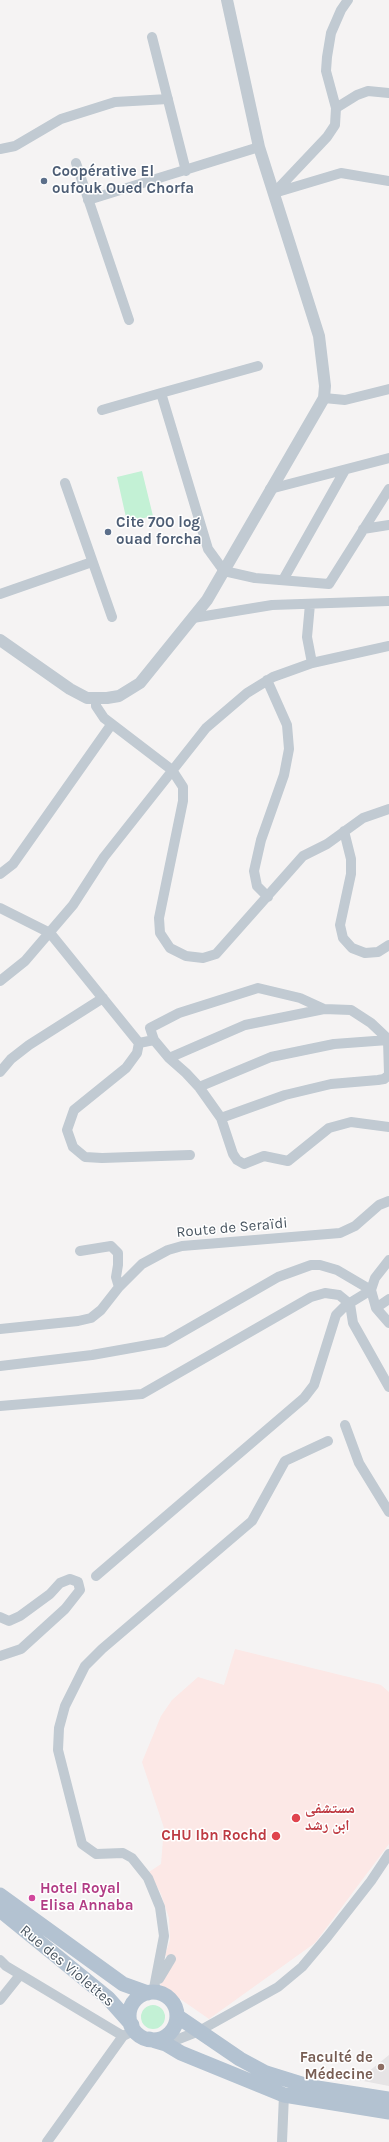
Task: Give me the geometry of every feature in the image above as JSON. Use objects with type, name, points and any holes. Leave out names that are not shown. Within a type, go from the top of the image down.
[{"type":"main road","points":[[0,1895],[123,1984],[167,1996],[172,2002],[177,2016],[240,2059],[285,2080],[311,2087],[389,2099]]},
{"type":"main road","name":"Rue des Violettes","points":[[0,1910],[108,1998],[130,2030]]},
{"type":"main road","points":[[151,1991],[136,1999],[132,2005],[130,2030],[149,2039],[166,2044],[181,2053],[284,2095],[389,2112]]},
{"type":"main road","points":[[149,2039],[158,2039],[171,2031],[177,2016]]},
{"type":"street","points":[[0,640],[78,695],[96,699],[119,696],[140,684],[207,600],[324,398],[325,379],[319,336],[259,147],[227,0]]},
{"type":"street","points":[[274,193],[327,137],[335,125],[336,108],[326,71],[327,57],[331,32],[341,10],[348,0]]},
{"type":"street","points":[[152,37],[186,171]]},
{"type":"street","points":[[336,108],[357,95],[368,91],[389,93]]},
{"type":"street","points":[[0,149],[15,146],[61,119],[115,102],[168,99]]},
{"type":"street","points":[[88,200],[186,171],[259,147]]},
{"type":"street","points":[[76,163],[129,320]]},
{"type":"street","points":[[274,193],[341,173],[389,180]]},
{"type":"street","points":[[102,410],[258,366]]},
{"type":"street","points":[[324,398],[345,400],[389,389]]},
{"type":"street","points":[[161,393],[208,549],[224,571],[255,578],[328,584],[389,489]]},
{"type":"street","points":[[270,489],[389,458]]},
{"type":"street","points":[[283,580],[345,470]]},
{"type":"street","points":[[65,483],[112,617]]},
{"type":"street","points":[[363,529],[389,525]]},
{"type":"street","points":[[0,594],[92,562]]},
{"type":"street","points":[[193,618],[272,604],[389,601]]},
{"type":"street","points":[[310,604],[307,637],[312,663]]},
{"type":"street","points":[[0,981],[25,961],[50,933],[73,904],[104,857],[206,728],[247,694],[267,680],[312,663],[389,646]]},
{"type":"street","points":[[267,680],[287,725],[289,749],[284,775],[261,840],[254,871],[257,886],[268,897]]},
{"type":"street","points":[[96,699],[99,713],[111,725],[172,770],[180,781],[184,794],[159,918],[160,933],[170,948],[186,956],[203,958],[216,954],[303,856],[327,844],[363,818],[389,809]]},
{"type":"street","points":[[0,874],[13,864],[111,725]]},
{"type":"street","points":[[344,831],[351,859],[351,874],[340,925],[343,938],[352,948],[365,953],[378,952],[389,945]]},
{"type":"street","points":[[0,908],[50,933],[139,1043]]},
{"type":"street","points":[[324,1009],[300,998],[258,988],[179,1013],[150,1028],[154,1040],[168,1058],[199,1086],[221,1118],[233,1154],[237,1160],[244,1164],[264,1156],[288,1161],[329,1128],[351,1122],[389,1127]]},
{"type":"street","points":[[0,1072],[11,1059],[29,1044],[102,998]]},
{"type":"street","points":[[168,1058],[245,1025],[324,1009],[351,1010],[371,1023],[388,1040],[389,1074],[384,1079],[331,1084],[285,1095],[221,1118]]},
{"type":"street","points":[[139,1043],[154,1040]]},
{"type":"street","points":[[199,1086],[271,1057],[334,1044],[388,1040]]},
{"type":"street","points":[[139,1043],[137,1053],[126,1068],[74,1110],[67,1130],[72,1148],[85,1157],[102,1158],[190,1155]]},
{"type":"street","name":"Route de Seraïdi","points":[[0,1329],[85,1320],[101,1310],[119,1287],[142,1264],[168,1250],[182,1246],[340,1233],[355,1226],[380,1205],[389,1201]]},
{"type":"street","points":[[80,1251],[111,1246],[118,1253],[116,1277],[119,1287]]},
{"type":"street","points":[[389,1260],[375,1278],[371,1290],[376,1308],[389,1323]]},
{"type":"street","points":[[0,1366],[92,1355],[165,1342],[278,1277],[311,1265],[320,1265],[337,1270],[371,1290]]},
{"type":"street","points":[[96,1576],[304,1398],[314,1385],[336,1315],[371,1290]]},
{"type":"street","points":[[0,1406],[142,1394],[318,1294],[325,1293],[339,1295],[350,1304],[353,1323],[389,1387]]},
{"type":"street","points":[[376,1308],[389,1299]]},
{"type":"street","points":[[345,1425],[360,1463],[389,1512]]},
{"type":"street","points":[[151,1991],[164,1936],[160,1907],[148,1878],[132,1858],[123,1853],[96,1854],[82,1844],[58,1750],[59,1728],[65,1706],[86,1666],[102,1648],[252,1520],[285,1461],[328,1441]]},
{"type":"street","points":[[0,1617],[9,1621],[32,1607],[60,1583],[70,1579],[78,1582],[80,1590],[65,1609],[21,1649],[0,1656]]},
{"type":"street","points":[[166,2044],[199,2031],[278,1987],[302,1966],[371,1881],[389,1854]]},
{"type":"street","points":[[151,1991],[171,1959]]},
{"type":"street","points":[[0,1960],[20,1975],[130,2030],[46,2142]]},
{"type":"street","points":[[0,2000],[20,1975]]},
{"type":"street","points":[[282,2142],[284,2095]]},
{"type":"shaded area","name":"CHU Ibn Rochd","points":[[235,1649],[381,1685],[389,1692],[389,1844],[315,1943],[209,2019],[160,1985],[175,1961],[165,1955],[170,1940],[169,1918],[161,1894],[149,1872],[161,1864],[164,1828],[142,1762],[161,1716],[172,1700],[198,1677],[224,1685]]},
{"type":"shaded area","name":"Faculté de Médecine","points":[[389,2055],[389,2086],[358,2080]]},
{"type":"green space","points":[[142,471],[153,516],[127,522],[117,477]]},
{"type":"green space","points":[[153,2005],[161,2009],[165,2017],[161,2025],[153,2029],[145,2025],[141,2017],[145,2009]]},
{"type":"place","name":"Coopérative El oufouk Oued Chorfa","points":[[44,181]]},
{"type":"place","name":"Cite 700 log ouad forcha","points":[[108,532]]},
{"type":"place","name":"مستشفى ابن رشد","points":[[296,1818]]},
{"type":"place","name":"CHU Ibn Rochd","points":[[276,1836]]},
{"type":"place","name":"Hotel Royal Elisa Annaba","points":[[32,1898]]},
{"type":"place","name":"Faculté de Médecine","points":[[381,2067]]}]
